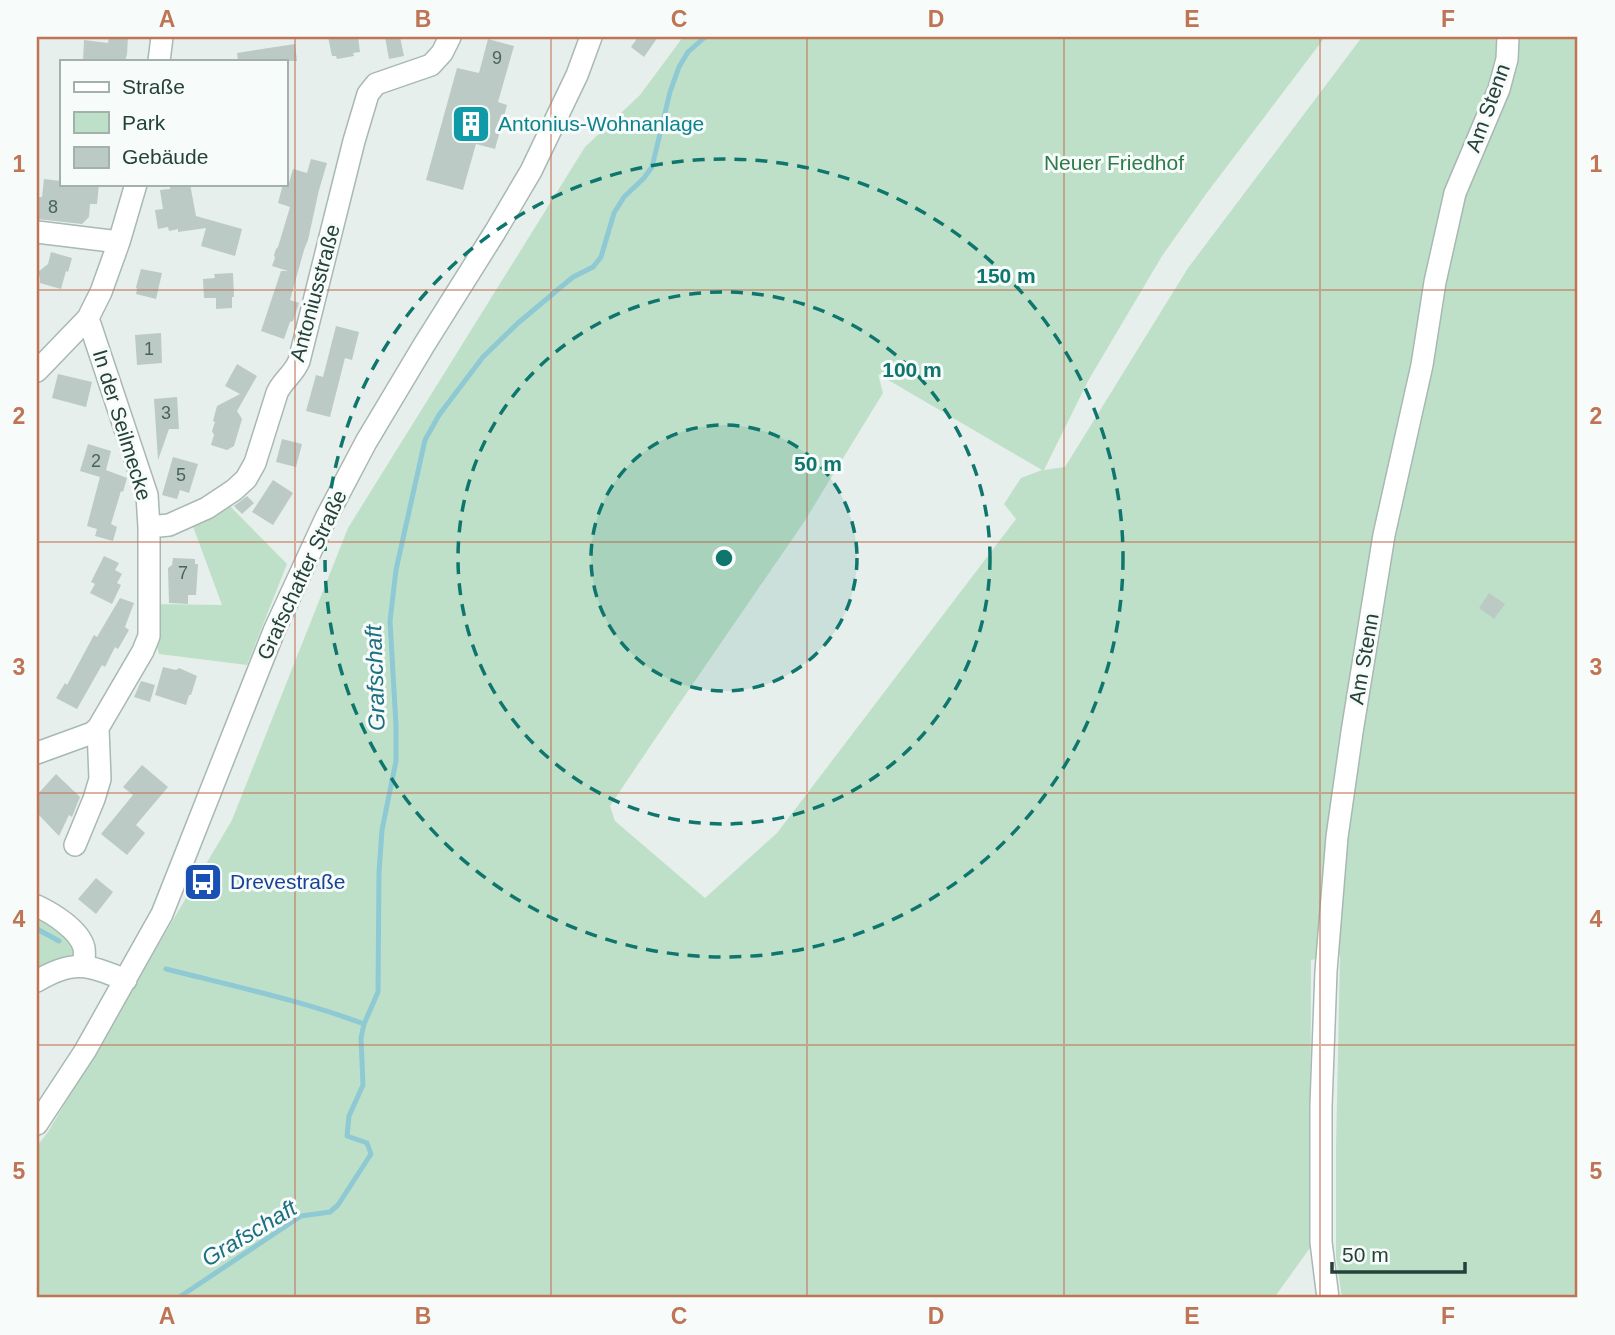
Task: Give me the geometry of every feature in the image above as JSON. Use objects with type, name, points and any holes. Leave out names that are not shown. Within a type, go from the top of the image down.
[{"type":"street","points":[[159,60],[162,37]]},
{"type":"street","name":"Antoniusstraße","points":[[149,527],[169,525],[207,508],[234,490],[251,471],[276,393],[296,369],[299,361],[368,94],[376,85],[431,65],[442,53],[450,37]]},
{"type":"street","name":"Grafschafter Straße","points":[[37,1124],[85,1051],[162,914],[274,631],[326,518],[366,442],[531,171],[592,37]]},
{"type":"street","name":"Am Stenn","points":[[1328,1298],[1321,1242],[1321,1106],[1326,971],[1337,837],[1350,745],[1384,535],[1422,365],[1434,282],[1455,193],[1499,89],[1507,59],[1508,37]]},
{"type":"street","points":[[37,371],[89,318],[119,242],[135,186]]},
{"type":"street","points":[[37,232],[119,242]]},
{"type":"street","name":"In der Seilmecke","points":[[89,318],[144,483],[149,527],[149,636],[98,728]]},
{"type":"street","points":[[37,753],[92,733],[98,728]]},
{"type":"street","points":[[75,845],[100,779],[98,728]]},
{"type":"street","points":[[37,905],[67,925],[80,939],[85,949],[84,965]]},
{"type":"street","points":[[37,981],[61,968],[84,965],[126,980]]},
{"type":"green space","name":"Neuer Friedhof","points":[[683,37],[1325,37],[1162,256],[1088,381],[1044,470],[1065,467],[1188,268],[1362,37],[1578,37],[1578,1298],[1342,1298],[1336,1257],[1340,955],[1311,960],[1310,1248],[1274,1298],[37,1298],[37,1146],[48,1132],[232,820],[348,528],[585,147],[640,95]],"holes":[[[878,374],[1042,470],[1021,478],[1004,504],[1016,519],[777,833],[705,898],[615,821],[610,806],[804,522],[883,393]]]},
{"type":"green space","points":[[226,502],[287,564],[247,665],[159,654],[154,636],[154,604],[222,605],[191,521]]},
{"type":"green space","points":[[37,915],[66,936],[76,953],[38,969]]},
{"type":"building","points":[[109,37],[128,37],[125,60],[83,60],[84,40],[108,43]]},
{"type":"building","points":[[328,37],[358,37],[360,52],[337,59],[332,56]]},
{"type":"building","points":[[385,37],[400,37],[404,56],[389,59]]},
{"type":"building","points":[[638,37],[658,37],[644,57],[631,47]]},
{"type":"building","name":"Antonius-Wohnanlage","points":[[488,39],[514,46],[498,102],[507,105],[495,149],[476,144],[463,190],[426,180],[457,68],[479,73]]},
{"type":"building","points":[[295,44],[297,61],[238,60],[237,53]]},
{"type":"building","points":[[311,159],[327,163],[290,300],[299,303],[284,339],[261,331],[281,271],[288,271],[272,266],[290,207],[278,203],[282,186],[289,183],[293,169],[307,173]]},
{"type":"building","points":[[44,179],[60,181],[60,186],[99,186],[97,204],[90,204],[89,217],[82,224],[37,219],[37,197],[42,197]]},
{"type":"building","points":[[170,186],[190,186],[196,216],[242,229],[235,256],[201,246],[206,228],[178,232],[178,229],[169,231],[168,227],[158,229],[155,210],[163,209],[160,190],[170,189]]},
{"type":"building","points":[[51,252],[72,258],[61,289],[40,283],[38,272],[48,264]]},
{"type":"building","points":[[141,269],[162,273],[156,299],[136,294]]},
{"type":"building","points":[[233,273],[232,308],[216,309],[216,298],[204,298],[203,279],[215,278],[214,274]]},
{"type":"building","points":[[336,326],[359,332],[352,360],[345,358],[330,417],[306,411],[316,375],[323,377]]},
{"type":"building","points":[[161,333],[162,363],[137,365],[135,335]]},
{"type":"building","points":[[237,364],[257,376],[237,411],[242,419],[234,446],[227,450],[211,445],[214,435],[213,421],[217,406],[240,394],[225,386]]},
{"type":"building","points":[[58,374],[92,382],[86,407],[52,398]]},
{"type":"building","points":[[177,397],[179,429],[169,429],[158,460],[154,399]]},
{"type":"building","points":[[282,439],[302,444],[296,467],[276,462]]},
{"type":"building","points":[[88,444],[111,451],[106,470],[127,478],[111,524],[117,527],[113,541],[95,536],[97,529],[87,526],[100,477],[80,471]]},
{"type":"building","points":[[173,457],[198,464],[189,493],[180,490],[177,499],[162,495]]},
{"type":"building","points":[[273,480],[293,493],[273,525],[252,512]]},
{"type":"building","points":[[247,496],[254,503],[242,514],[234,506]]},
{"type":"building","points":[[104,556],[119,563],[115,570],[122,574],[117,583],[121,585],[112,604],[90,593],[95,584],[91,582]]},
{"type":"building","points":[[173,558],[195,559],[195,564],[198,564],[196,595],[188,595],[188,604],[169,603],[168,568],[172,565]]},
{"type":"building","points":[[1489,593],[1505,604],[1494,619],[1479,608]]},
{"type":"building","points":[[120,598],[134,603],[125,627],[129,630],[118,649],[115,647],[105,667],[102,665],[77,709],[56,698],[65,683],[67,685],[94,635],[97,637]]},
{"type":"building","points":[[163,667],[176,670],[179,668],[197,676],[186,705],[155,695]]},
{"type":"building","points":[[141,681],[155,685],[150,702],[134,697]]},
{"type":"building","points":[[142,765],[168,787],[136,825],[145,833],[127,855],[101,834],[133,795],[123,787]]},
{"type":"building","points":[[56,774],[80,797],[72,817],[69,815],[59,836],[37,813],[37,795]]},
{"type":"building","points":[[96,878],[113,892],[96,914],[78,899]]},
{"type":"waterway","name":"Grafschaft","points":[[178,1298],[301,1216],[330,1212],[338,1205],[371,1154],[367,1143],[347,1136],[349,1116],[363,1085],[361,1038],[364,1024],[378,992],[382,830],[396,761],[390,621],[396,570],[425,440],[439,415],[483,357],[518,323],[573,277],[593,267],[601,257],[614,213],[624,197],[652,167],[670,92],[679,67],[688,52],[705,37]]},
{"type":"waterway","points":[[37,929],[59,941]]},
{"type":"waterway","points":[[166,969],[291,1001],[364,1024]]},
{"type":"place","name":"Antonius-Wohnanlage","points":[[471,124]]},
{"type":"place","name":"Drevestraße","points":[[203,882]]}]
